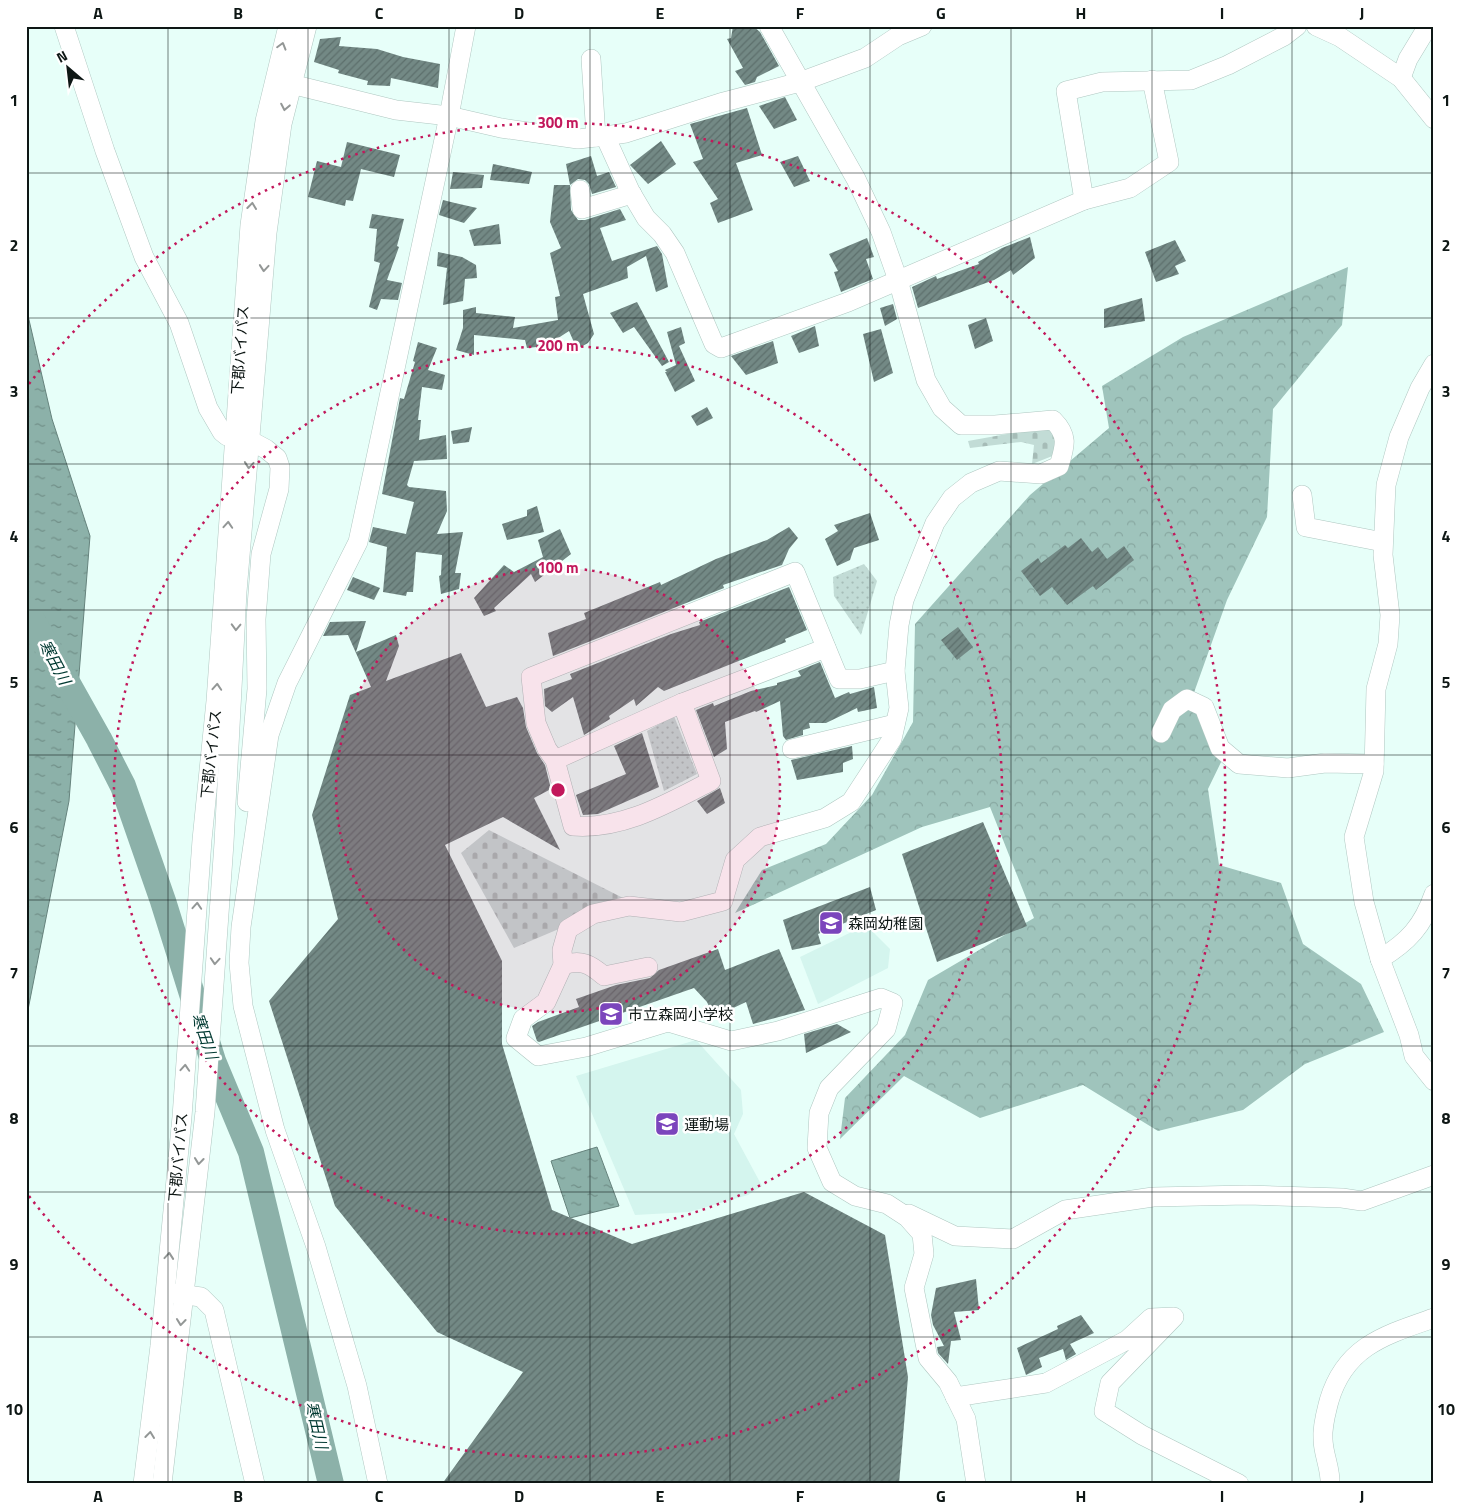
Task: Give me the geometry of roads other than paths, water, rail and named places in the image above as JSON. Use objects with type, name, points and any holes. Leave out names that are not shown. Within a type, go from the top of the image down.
[{"type":"street","points":[[64,26],[105,151],[144,257],[179,323],[208,408],[222,432],[266,449],[277,458],[280,477],[276,502],[261,554],[256,618],[256,702],[240,864],[242,927]]},
{"type":"street","name":"下郡バイパス","points":[[144,1484],[175,1294],[182,1117],[202,840],[242,440],[254,189],[269,103],[288,26]]},
{"type":"street","points":[[162,1484],[175,1294],[204,1112],[224,843],[237,592],[242,440],[272,185],[290,84],[306,26]]},
{"type":"street","points":[[378,1484],[357,1386],[316,1247],[275,1130],[243,1006],[239,963],[242,927],[269,736],[287,683],[358,542],[449,116],[466,26]]},
{"type":"street","points":[[770,26],[856,179],[881,232],[898,280],[926,380],[942,408],[961,425],[995,425],[1053,420],[1061,428],[1065,444],[1059,466],[1041,474],[999,471],[971,483],[952,498],[935,523],[904,600],[898,625],[895,671],[899,708],[892,739],[850,802],[825,818],[760,837],[735,860],[723,901],[681,912],[629,906],[593,914],[568,929],[562,950],[563,965],[546,1002],[523,1019],[516,1038],[538,1056],[586,1046],[668,1022],[731,1041],[778,1031],[881,998],[893,1003],[886,1029],[829,1088],[819,1113],[817,1148],[832,1182],[855,1196],[887,1204],[955,1236],[1013,1239],[1065,1210],[1153,1197],[1247,1195],[1342,1198],[1362,1201],[1434,1175]]},
{"type":"street","points":[[290,84],[396,110],[449,116],[545,134],[578,138],[600,137],[626,133],[720,103],[800,82],[865,58],[898,36],[922,26]]},
{"type":"street","points":[[1084,200],[1066,91],[1102,82],[1191,80],[1228,65],[1284,36],[1297,26]]},
{"type":"street","points":[[1316,26],[1340,37],[1401,78],[1434,119]]},
{"type":"street","points":[[1401,78],[1408,59],[1428,26]]},
{"type":"street","points":[[591,59],[600,137],[646,218],[662,234],[675,253],[714,344],[721,348],[848,302],[1084,200],[1130,188],[1169,162],[1152,80]]},
{"type":"street","points":[[580,190],[584,217],[632,194]]},
{"type":"street","points":[[1434,364],[1420,388],[1390,463],[1386,485],[1383,542],[1385,586],[1390,615],[1388,644],[1376,689],[1374,764],[1367,797],[1354,837],[1364,902],[1380,959],[1410,1035],[1414,1056],[1434,1081]]},
{"type":"street","points":[[1302,494],[1306,527],[1383,542]]},
{"type":"street","points":[[682,703],[711,781],[654,810],[602,826],[573,826],[555,760],[547,749],[536,723],[531,677],[795,572],[839,679],[860,679],[895,671]]},
{"type":"street","points":[[555,760],[682,703],[826,648]]},
{"type":"street","points":[[1161,733],[1172,710],[1187,699],[1204,707],[1220,748],[1239,764],[1288,768],[1326,763],[1374,764]]},
{"type":"street","points":[[792,748],[895,724]]},
{"type":"street","points":[[1380,959],[1399,948],[1417,931],[1434,894]]},
{"type":"street","points":[[563,965],[574,961],[590,963],[604,976],[648,967]]},
{"type":"street","points":[[887,1204],[907,1218],[922,1234],[924,1254],[914,1288],[918,1315],[928,1358],[948,1382],[966,1420],[976,1484]]},
{"type":"street","points":[[175,1294],[201,1297],[206,1300],[217,1317],[255,1484]]},
{"type":"street","points":[[956,1397],[1046,1383],[1127,1340],[1151,1318],[1174,1317],[1110,1383],[1104,1410],[1142,1435],[1239,1484]]},
{"type":"street","points":[[1330,1484],[1323,1439],[1324,1418],[1336,1378],[1364,1348],[1377,1339],[1434,1318]]},
{"type":"water","points":[[26,307],[52,419],[90,536],[69,801],[26,1020]]},
{"type":"water","points":[[597,1147],[619,1206],[570,1218],[551,1161]]},
{"type":"waterway","name":"寒田川","points":[[26,609],[99,739],[123,786],[163,901],[213,1061],[251,1152],[331,1484]]},
{"type":"place","name":"森岡幼稚園","points":[[831,923]]},
{"type":"place","name":"市立森岡小学校","points":[[611,1014]]},
{"type":"place","name":"運動場","points":[[667,1124]]}]
